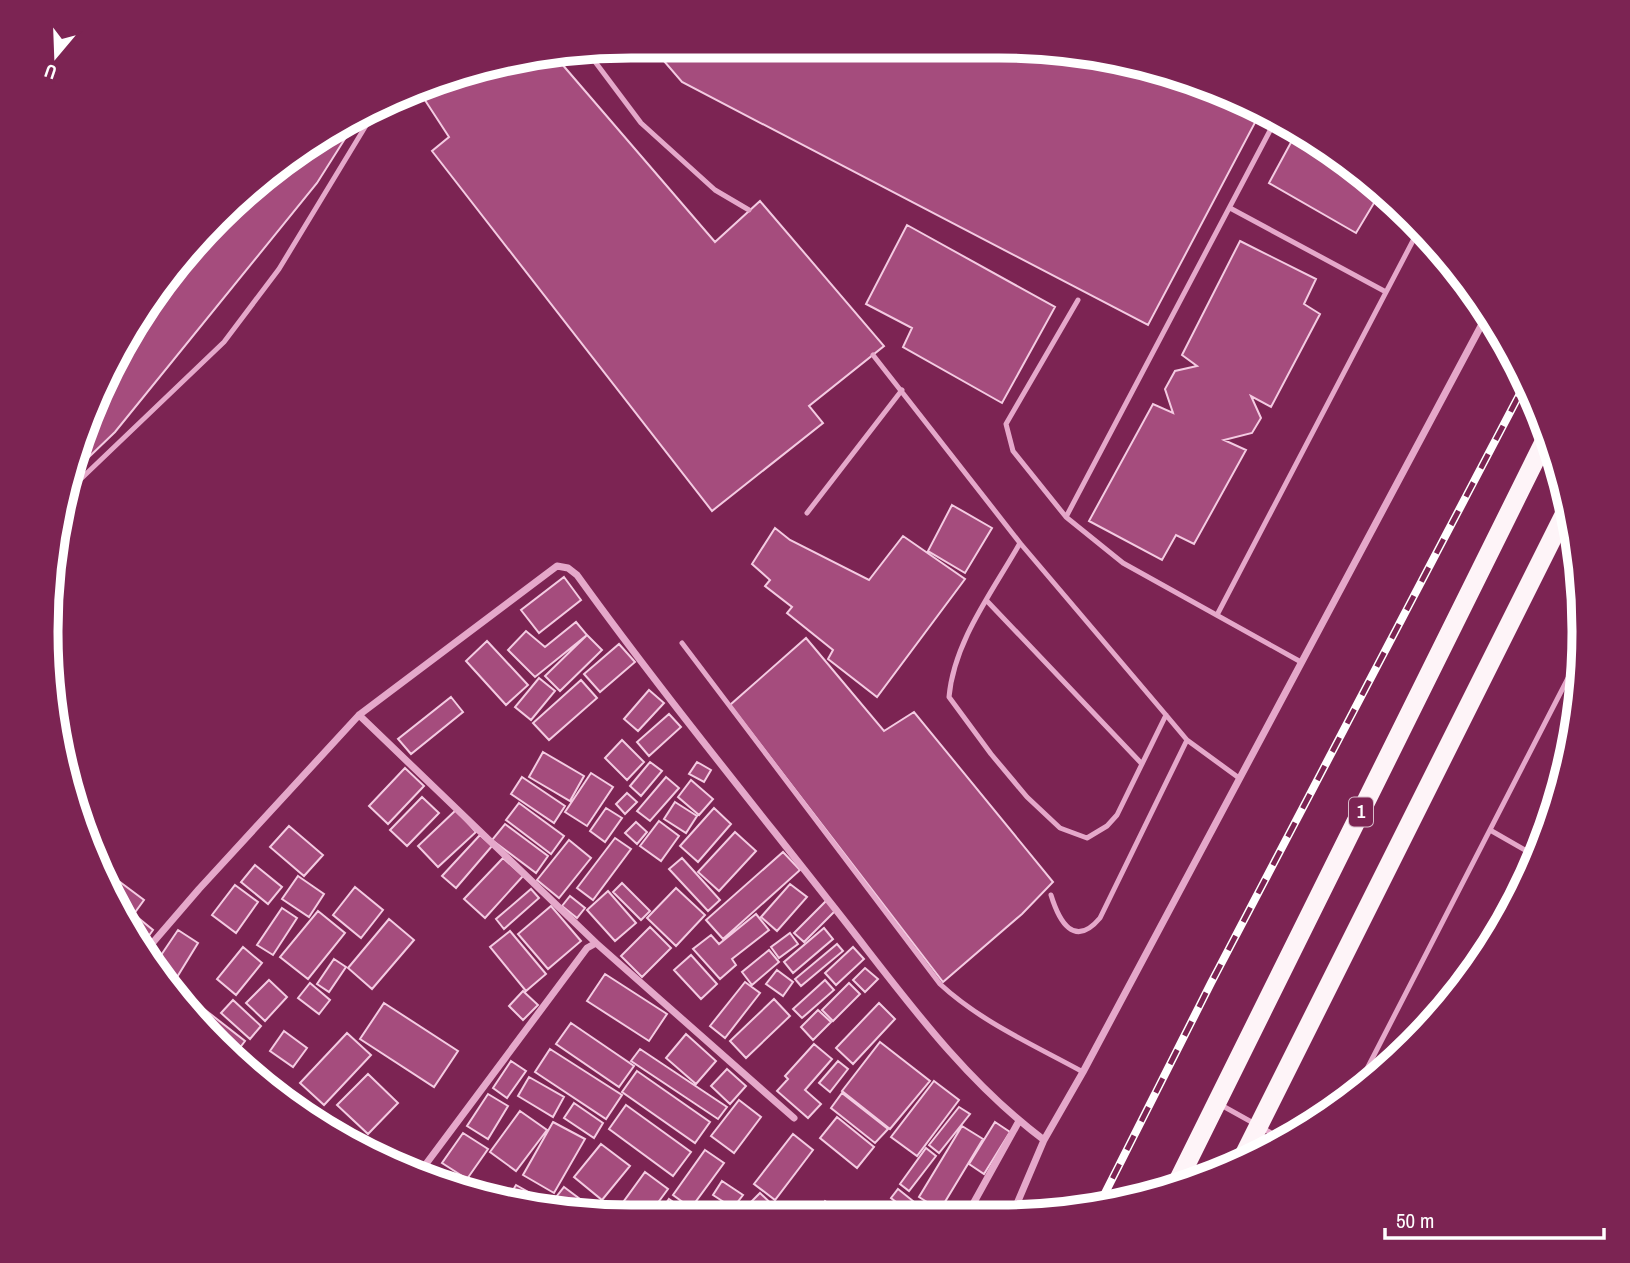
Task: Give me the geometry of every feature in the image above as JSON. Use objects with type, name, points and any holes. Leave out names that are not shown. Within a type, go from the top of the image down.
[{"type":"highway","name":"1","points":[[1185,1174],[1217,1103],[1542,447]]},
{"type":"highway","points":[[1248,1148],[1561,521]]},
{"type":"street","points":[[1017,1205],[1044,1140],[1083,1072],[1483,324]]},
{"type":"street","points":[[151,945],[359,715],[558,566],[568,568],[577,575],[636,658],[948,1051],[1019,1121],[1044,1140]]},
{"type":"street","points":[[359,715],[596,943],[794,1118]]},
{"type":"street","points":[[424,1166],[587,948],[596,943]]},
{"type":"street","points":[[972,1205],[1019,1121]]},
{"type":"lane","points":[[593,59],[641,123],[715,190],[749,210]]},
{"type":"lane","points":[[77,482],[224,342],[279,269],[368,123]]},
{"type":"lane","points":[[1066,517],[1272,128]]},
{"type":"lane","points":[[1230,208],[1386,292]]},
{"type":"lane","points":[[1217,615],[1415,237]]},
{"type":"lane","points":[[1078,300],[1006,424],[1013,450],[1066,517],[1123,563],[1301,662]]},
{"type":"lane","points":[[873,355],[1020,544],[1187,740],[1239,778]]},
{"type":"lane","points":[[807,513],[902,390]]},
{"type":"lane","points":[[1555,534],[1564,539]]},
{"type":"lane","points":[[1020,544],[963,643],[950,682],[949,697],[1027,797],[1060,828],[1087,838],[1107,826],[1118,815],[1166,715]]},
{"type":"lane","points":[[987,601],[1142,764]]},
{"type":"lane","points":[[682,643],[940,984],[978,1014],[1083,1072]]},
{"type":"lane","points":[[1365,1073],[1571,673]]},
{"type":"lane","points":[[1051,895],[1058,917],[1068,927],[1077,932],[1085,932],[1094,926],[1187,740]]},
{"type":"lane","points":[[1490,830],[1529,852]]},
{"type":"lane","points":[[1217,1103],[1274,1134]]},
{"type":"building","points":[[661,58],[1036,59],[1147,77],[1218,101],[1257,120],[1148,325],[682,82]]},
{"type":"building","points":[[561,63],[715,242],[760,201],[884,346],[809,406],[823,423],[712,511],[432,151],[449,137],[423,97],[483,77]]},
{"type":"building","points":[[349,133],[317,183],[115,432],[83,462],[101,412],[117,378],[154,313],[176,282],[200,253],[253,200],[313,154]]},
{"type":"building","points":[[1293,139],[1348,176],[1376,199],[1356,233],[1269,183]]},
{"type":"building","points":[[907,225],[1055,307],[1002,403],[903,347],[912,328],[866,304]]},
{"type":"building","points":[[1240,241],[1316,279],[1304,304],[1320,314],[1271,407],[1251,396],[1261,418],[1252,433],[1224,440],[1246,450],[1194,544],[1176,535],[1162,560],[1089,521],[1153,404],[1173,413],[1165,389],[1175,371],[1197,366],[1182,355]]},
{"type":"building","points":[[952,505],[992,528],[965,573],[928,551]]},
{"type":"building","points":[[775,528],[790,540],[869,580],[903,536],[965,579],[877,697],[828,659],[833,650],[787,613],[792,607],[765,586],[770,580],[752,564]]},
{"type":"building","points":[[564,577],[581,600],[539,633],[521,610]]},
{"type":"building","points":[[576,622],[587,635],[535,677],[508,650],[526,631],[545,647]]},
{"type":"building","points":[[587,635],[602,650],[560,691],[545,676]]},
{"type":"building","points":[[806,638],[884,731],[914,712],[1053,882],[1022,914],[943,982],[730,705]]},
{"type":"building","points":[[487,641],[528,685],[506,705],[466,661]]},
{"type":"building","points":[[619,644],[635,662],[600,692],[584,674]]},
{"type":"building","points":[[539,678],[555,691],[531,720],[515,707]]},
{"type":"building","points":[[581,680],[597,698],[549,740],[533,723]]},
{"type":"building","points":[[649,690],[664,703],[638,731],[624,719]]},
{"type":"building","points":[[451,697],[463,712],[411,754],[398,739]]},
{"type":"building","points":[[669,714],[681,727],[649,756],[637,742]]},
{"type":"building","points":[[622,740],[644,762],[627,780],[605,758]]},
{"type":"building","points":[[543,752],[584,776],[570,801],[529,777]]},
{"type":"building","points":[[650,762],[662,771],[641,796],[630,786]]},
{"type":"building","points":[[697,762],[711,770],[704,782],[689,774]]},
{"type":"building","points":[[405,768],[424,786],[388,824],[369,806]]},
{"type":"building","points":[[591,773],[613,787],[587,826],[565,812]]},
{"type":"building","points":[[522,777],[565,806],[554,823],[511,794]]},
{"type":"building","points":[[666,777],[679,788],[650,821],[637,811]]},
{"type":"building","points":[[691,780],[713,799],[699,815],[678,797]]},
{"type":"building","points":[[627,793],[637,802],[625,814],[616,804]]},
{"type":"building","points":[[422,797],[439,813],[407,846],[390,830]]},
{"type":"building","points":[[675,802],[697,816],[686,833],[664,819]]},
{"type":"building","points":[[519,803],[564,836],[551,854],[506,820]]},
{"type":"building","points":[[606,808],[622,818],[605,842],[590,831]]},
{"type":"building","points":[[714,808],[731,824],[698,862],[680,846]]},
{"type":"building","points":[[456,810],[476,832],[438,867],[418,846]]},
{"type":"building","points":[[659,821],[679,836],[661,861],[640,846]]},
{"type":"building","points":[[636,822],[647,832],[637,844],[625,833]]},
{"type":"building","points":[[505,824],[548,856],[536,873],[492,840]]},
{"type":"building","points":[[289,826],[323,855],[304,876],[270,847]]},
{"type":"building","points":[[735,832],[756,851],[719,891],[698,872]]},
{"type":"building","points":[[480,835],[492,846],[456,888],[442,876]]},
{"type":"building","points":[[615,838],[631,849],[593,900],[577,888]]},
{"type":"building","points":[[569,840],[591,858],[559,898],[537,880]]},
{"type":"building","points":[[783,852],[800,870],[723,939],[706,920]]},
{"type":"building","points":[[503,858],[523,876],[485,918],[464,899]]},
{"type":"building","points":[[682,858],[720,900],[708,911],[669,869]]},
{"type":"building","points":[[255,865],[282,887],[268,904],[241,882]]},
{"type":"building","points":[[298,876],[324,894],[309,917],[282,899]]},
{"type":"building","points":[[120,882],[144,900],[133,915],[117,886]]},
{"type":"building","points":[[622,883],[650,911],[641,920],[613,892]]},
{"type":"building","points":[[790,884],[807,897],[777,931],[761,917]]},
{"type":"building","points":[[235,885],[258,902],[236,933],[212,915]]},
{"type":"building","points":[[355,887],[383,910],[361,938],[333,915]]},
{"type":"building","points":[[676,888],[705,915],[676,946],[647,918]]},
{"type":"building","points":[[531,889],[539,898],[504,929],[496,919]]},
{"type":"building","points":[[608,891],[636,923],[615,941],[587,910]]},
{"type":"building","points":[[570,896],[585,908],[577,918],[562,906]]},
{"type":"building","points":[[826,901],[836,910],[804,942],[794,933]]},
{"type":"building","points":[[551,906],[581,941],[548,969],[518,934]]},
{"type":"building","points":[[282,908],[297,918],[273,955],[257,945]]},
{"type":"building","points":[[318,911],[345,933],[308,979],[280,957]]},
{"type":"building","points":[[756,914],[769,930],[732,959],[736,965],[720,979],[693,949],[711,935],[719,944]]},
{"type":"building","points":[[135,918],[153,930],[147,938]]},
{"type":"building","points":[[389,919],[414,940],[372,989],[348,968]]},
{"type":"building","points":[[650,927],[671,948],[642,977],[621,956]]},
{"type":"building","points":[[824,928],[833,939],[793,973],[784,962]]},
{"type":"building","points":[[178,930],[198,943],[175,980],[159,958]]},
{"type":"building","points":[[510,931],[546,974],[526,991],[490,947]]},
{"type":"building","points":[[790,933],[798,944],[779,958],[771,947]]},
{"type":"building","points":[[837,944],[843,951],[801,986],[795,979]]},
{"type":"building","points":[[243,947],[262,963],[236,995],[217,979]]},
{"type":"building","points":[[853,947],[864,959],[836,985],[825,973]]},
{"type":"building","points":[[769,950],[779,962],[752,985],[742,972]]},
{"type":"building","points":[[691,955],[717,984],[701,999],[674,970]]},
{"type":"building","points":[[334,959],[346,967],[329,992],[317,984]]},
{"type":"building","points":[[865,968],[878,979],[865,992],[853,980]]},
{"type":"building","points":[[777,970],[793,982],[783,996],[766,984]]},
{"type":"building","points":[[605,974],[667,1014],[649,1041],[587,1001]]},
{"type":"building","points":[[269,980],[287,997],[265,1021],[246,1003]]},
{"type":"building","points":[[825,980],[834,990],[802,1018],[793,1009]]},
{"type":"building","points":[[745,982],[760,993],[725,1038],[710,1026]]},
{"type":"building","points":[[310,983],[330,1000],[319,1014],[298,998]]},
{"type":"building","points":[[849,983],[860,994],[833,1021],[822,1010]]},
{"type":"building","points":[[523,991],[538,1005],[523,1020],[509,1006]]},
{"type":"building","points":[[774,999],[790,1016],[746,1058],[730,1041]]},
{"type":"building","points":[[233,1000],[261,1026],[250,1039],[221,1013]]},
{"type":"building","points":[[384,1003],[458,1051],[434,1087],[360,1039]]},
{"type":"building","points":[[879,1003],[895,1019],[853,1064],[836,1048]]},
{"type":"building","points":[[204,1009],[245,1041],[239,1049],[226,1037],[202,1012]]},
{"type":"building","points":[[818,1010],[831,1022],[813,1040],[801,1027]]},
{"type":"building","points":[[571,1023],[634,1066],[619,1087],[556,1044]]},
{"type":"building","points":[[284,1031],[307,1048],[293,1067],[270,1051]]},
{"type":"building","points":[[347,1033],[371,1055],[324,1105],[300,1083]]},
{"type":"building","points":[[686,1034],[716,1061],[696,1084],[666,1058]]},
{"type":"building","points":[[880,1042],[930,1081],[890,1129],[842,1091]]},
{"type":"building","points":[[814,1044],[832,1059],[805,1090],[821,1104],[808,1118],[777,1091],[788,1079],[785,1076]]},
{"type":"building","points":[[550,1049],[622,1095],[606,1119],[535,1072]]},
{"type":"building","points":[[640,1049],[727,1107],[718,1119],[631,1061]]},
{"type":"building","points":[[511,1061],[526,1071],[507,1098],[493,1088]]},
{"type":"building","points":[[838,1061],[848,1069],[830,1092],[819,1083]]},
{"type":"building","points":[[727,1069],[746,1086],[730,1104],[711,1086]]},
{"type":"building","points":[[637,1071],[710,1122],[695,1143],[622,1092]]},
{"type":"building","points":[[368,1074],[398,1103],[368,1134],[337,1105]]},
{"type":"building","points":[[529,1077],[564,1097],[553,1117],[518,1096]]},
{"type":"building","points":[[934,1081],[959,1100],[917,1156],[891,1137]]},
{"type":"building","points":[[842,1093],[888,1129],[875,1143],[831,1108]]},
{"type":"building","points":[[488,1094],[508,1106],[488,1139],[467,1126]]},
{"type":"building","points":[[739,1100],[761,1117],[734,1153],[711,1136]]},
{"type":"building","points":[[574,1103],[603,1123],[594,1138],[564,1118]]},
{"type":"building","points":[[626,1105],[691,1152],[673,1176],[609,1129]]},
{"type":"building","points":[[959,1107],[970,1114],[939,1153],[929,1145]]},
{"type":"building","points":[[520,1111],[547,1130],[516,1171],[490,1152]]},
{"type":"building","points":[[837,1117],[874,1147],[857,1168],[820,1138]]},
{"type":"building","points":[[553,1122],[585,1139],[554,1193],[523,1175]]},
{"type":"building","points":[[995,1122],[1010,1132],[984,1174],[969,1164]]},
{"type":"building","points":[[962,1126],[983,1139],[943,1205],[932,1205],[919,1197]]},
{"type":"building","points":[[463,1133],[488,1149],[467,1179],[442,1163]]},
{"type":"building","points":[[793,1134],[813,1150],[775,1200],[754,1184]]},
{"type":"building","points":[[601,1144],[630,1166],[602,1200],[574,1177]]},
{"type":"building","points":[[926,1148],[936,1156],[909,1191],[900,1184]]},
{"type":"building","points":[[705,1150],[724,1163],[693,1205],[687,1205],[673,1195]]},
{"type":"building","points":[[645,1172],[668,1189],[656,1205],[621,1205]]},
{"type":"building","points":[[722,1181],[743,1195],[735,1205],[728,1205],[713,1195]]},
{"type":"building","points":[[516,1185],[537,1197],[520,1194],[512,1192]]},
{"type":"building","points":[[564,1187],[585,1203],[557,1200],[554,1200]]},
{"type":"building","points":[[898,1189],[918,1205],[900,1205],[891,1198]]},
{"type":"building","points":[[760,1193],[773,1205],[748,1205]]},
{"type":"building","points":[[669,1199],[678,1205],[665,1205]]},
{"type":"railway","points":[[1104,1195],[1211,983],[1520,393]]}]
